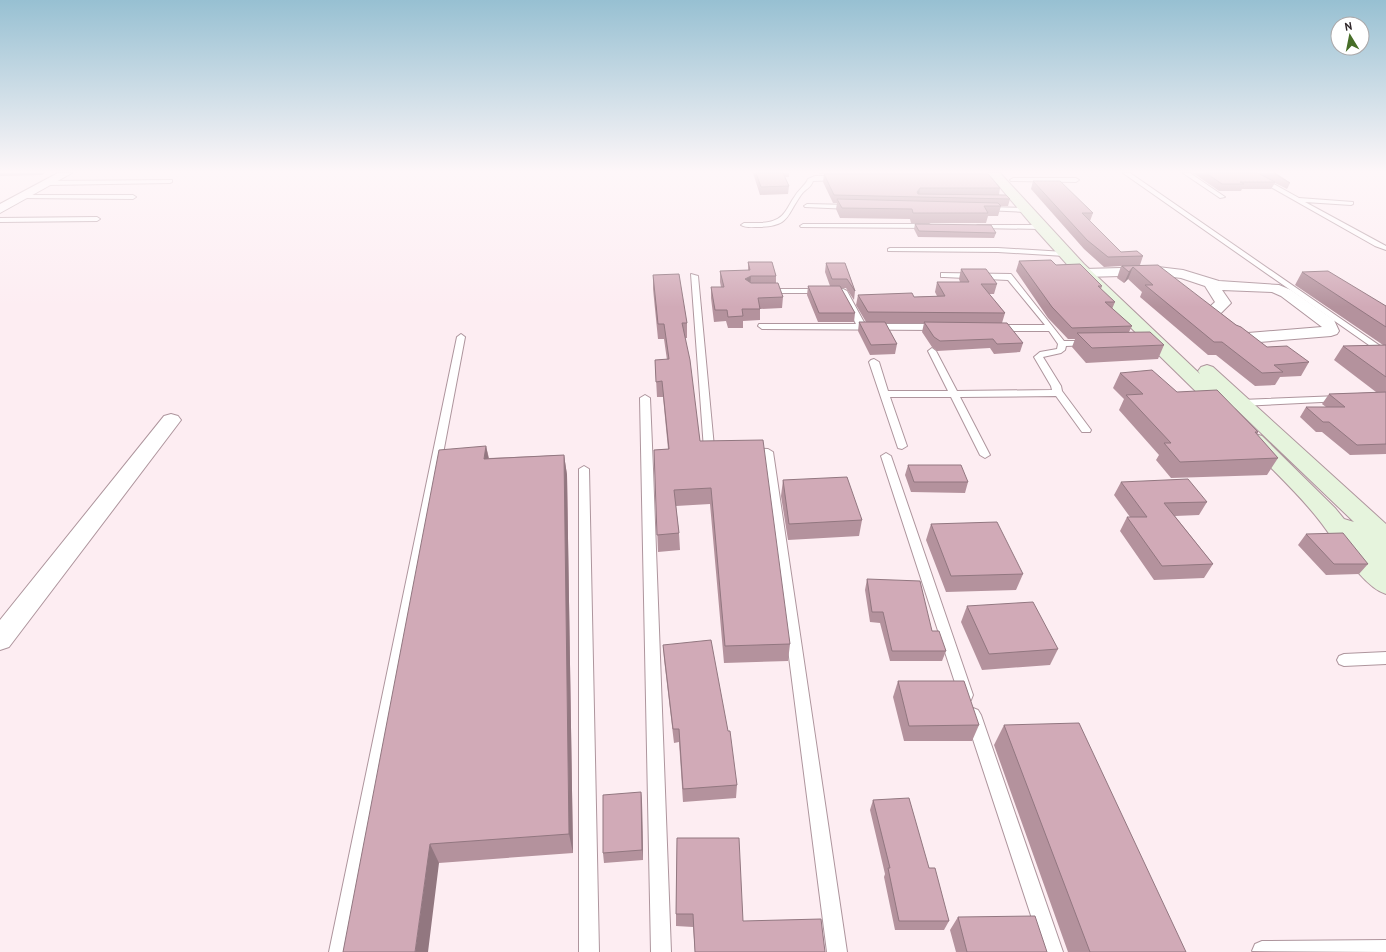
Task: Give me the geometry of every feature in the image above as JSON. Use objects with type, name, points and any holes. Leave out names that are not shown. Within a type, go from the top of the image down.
[{"type":"main road","points":[[1031,217],[1065,254],[1090,273]]},
{"type":"main road","points":[[1038,217],[1156,341],[1327,514],[1357,554],[1386,584]]},
{"type":"main road","points":[[1156,341],[1241,403],[1361,514],[1382,548]]},
{"type":"main road","points":[[1327,514],[1382,548]]},
{"type":"street","points":[[1090,273],[1158,271],[1183,274],[1211,283],[1267,287],[1281,290],[1328,323],[1331,331],[1263,337],[1241,336],[1213,316],[1212,312],[1222,303],[1211,283]]},
{"type":"street","points":[[0,639],[171,420]]},
{"type":"lane","points":[[744,225],[777,222],[783,217]]},
{"type":"lane","points":[[1190,217],[1386,354]]},
{"type":"lane","points":[[1328,217],[1386,249]]},
{"type":"lane","points":[[0,220],[97,219]]},
{"type":"lane","points":[[803,226],[938,226]]},
{"type":"lane","points":[[970,227],[1041,227]]},
{"type":"lane","points":[[890,250],[998,250],[1065,254]]},
{"type":"lane","points":[[944,275],[1008,276],[1011,278],[1062,344],[1061,350],[1058,352],[1043,354],[1038,357],[1057,391],[1086,430]]},
{"type":"lane","points":[[694,276],[709,450],[724,450]]},
{"type":"lane","points":[[758,291],[843,291],[862,327]]},
{"type":"lane","points":[[762,326],[950,328]]},
{"type":"lane","points":[[989,328],[1051,328]]},
{"type":"lane","points":[[339,952],[461,337]]},
{"type":"lane","points":[[1062,344],[1101,342]]},
{"type":"lane","points":[[932,351],[985,455]]},
{"type":"lane","points":[[874,362],[902,446]]},
{"type":"lane","points":[[884,394],[1048,394],[1057,391]]},
{"type":"lane","points":[[644,398],[648,469],[661,952]]},
{"type":"lane","points":[[1241,403],[1348,399]]},
{"type":"lane","points":[[738,451],[768,452],[838,952]]},
{"type":"lane","points":[[886,456],[1053,952]]},
{"type":"lane","points":[[584,469],[589,952]]},
{"type":"lane","points":[[1344,660],[1386,658]]},
{"type":"lane","points":[[1262,951],[1386,950]]},
{"type":"building","points":[[1066,217],[1086,217],[1121,252],[1137,251],[1143,256],[1108,257],[1087,240]]},
{"type":"building","points":[[915,224],[991,225],[996,233],[919,231]]},
{"type":"building","points":[[1051,260],[1056,265],[1080,264],[1102,286],[1098,286],[1115,302],[1105,302],[1132,326],[1072,328],[1052,307],[1019,261]]},
{"type":"building","points":[[748,262],[772,262],[776,276],[751,276],[745,279],[751,283],[778,283],[783,297],[758,298],[760,309],[742,309],[743,316],[728,317],[727,310],[715,310],[711,287],[724,287],[720,271],[750,270]]},
{"type":"building","points":[[826,263],[845,263],[855,291],[847,279],[832,279]]},
{"type":"building","points":[[1158,265],[1267,347],[1287,346],[1309,362],[1274,365],[1283,372],[1262,373],[1222,342],[1214,342],[1145,285],[1153,285],[1133,267],[1129,272],[1122,266]]},
{"type":"building","points":[[961,269],[986,269],[997,284],[981,284],[1005,313],[868,312],[858,295],[912,293],[914,297],[945,296],[937,282],[969,282]]},
{"type":"building","points":[[1328,271],[1386,306],[1386,327],[1302,272]]},
{"type":"building","points":[[679,274],[687,323],[682,323],[690,360],[700,441],[763,440],[790,644],[725,646],[711,488],[674,490],[679,533],[657,535],[654,450],[669,449],[662,381],[656,382],[655,360],[669,359],[664,324],[658,324],[653,275]]},
{"type":"building","points":[[808,286],[840,286],[855,313],[819,313]]},
{"type":"building","points":[[859,322],[885,322],[897,344],[871,345]]},
{"type":"building","points":[[924,322],[1007,323],[1023,343],[997,344],[993,339],[940,341],[934,337]]},
{"type":"building","points":[[1150,332],[1164,345],[1092,348],[1077,333]]},
{"type":"building","points":[[1386,345],[1386,377],[1343,346]]},
{"type":"building","points":[[1152,370],[1177,392],[1217,390],[1258,432],[1255,432],[1278,458],[1180,462],[1164,443],[1171,443],[1126,395],[1143,394],[1120,373]]},
{"type":"building","points":[[1386,392],[1386,444],[1357,445],[1329,422],[1323,422],[1306,407],[1345,407],[1329,394]]},
{"type":"building","points":[[486,446],[484,459],[564,455],[569,834],[430,844],[415,952],[343,952],[439,450]]},
{"type":"building","points":[[908,465],[961,465],[968,482],[914,482]]},
{"type":"building","points":[[847,477],[862,520],[789,524],[783,480]]},
{"type":"building","points":[[1188,479],[1207,502],[1164,503],[1213,564],[1162,566],[1127,517],[1147,517],[1121,482]]},
{"type":"building","points":[[997,522],[1023,574],[951,576],[931,524]]},
{"type":"building","points":[[1343,533],[1368,564],[1334,564],[1306,534]]},
{"type":"building","points":[[867,579],[920,581],[932,631],[939,631],[946,651],[892,651],[883,612],[872,612]]},
{"type":"building","points":[[1033,602],[1058,649],[989,654],[967,606]]},
{"type":"building","points":[[711,640],[728,731],[730,731],[737,785],[683,789],[679,729],[673,729],[663,645]]},
{"type":"building","points":[[898,681],[964,681],[979,725],[909,726]]},
{"type":"building","points":[[1079,723],[1186,952],[1090,952],[1004,725]]},
{"type":"building","points":[[641,792],[642,850],[603,853],[603,795]]},
{"type":"building","points":[[909,798],[929,868],[935,868],[949,921],[899,921],[888,868],[890,868],[873,800]]},
{"type":"building","points":[[677,838],[739,838],[743,921],[821,919],[825,952],[695,952],[693,914],[676,914]]},
{"type":"building","points":[[1035,916],[1047,952],[967,952],[958,917]]}]
